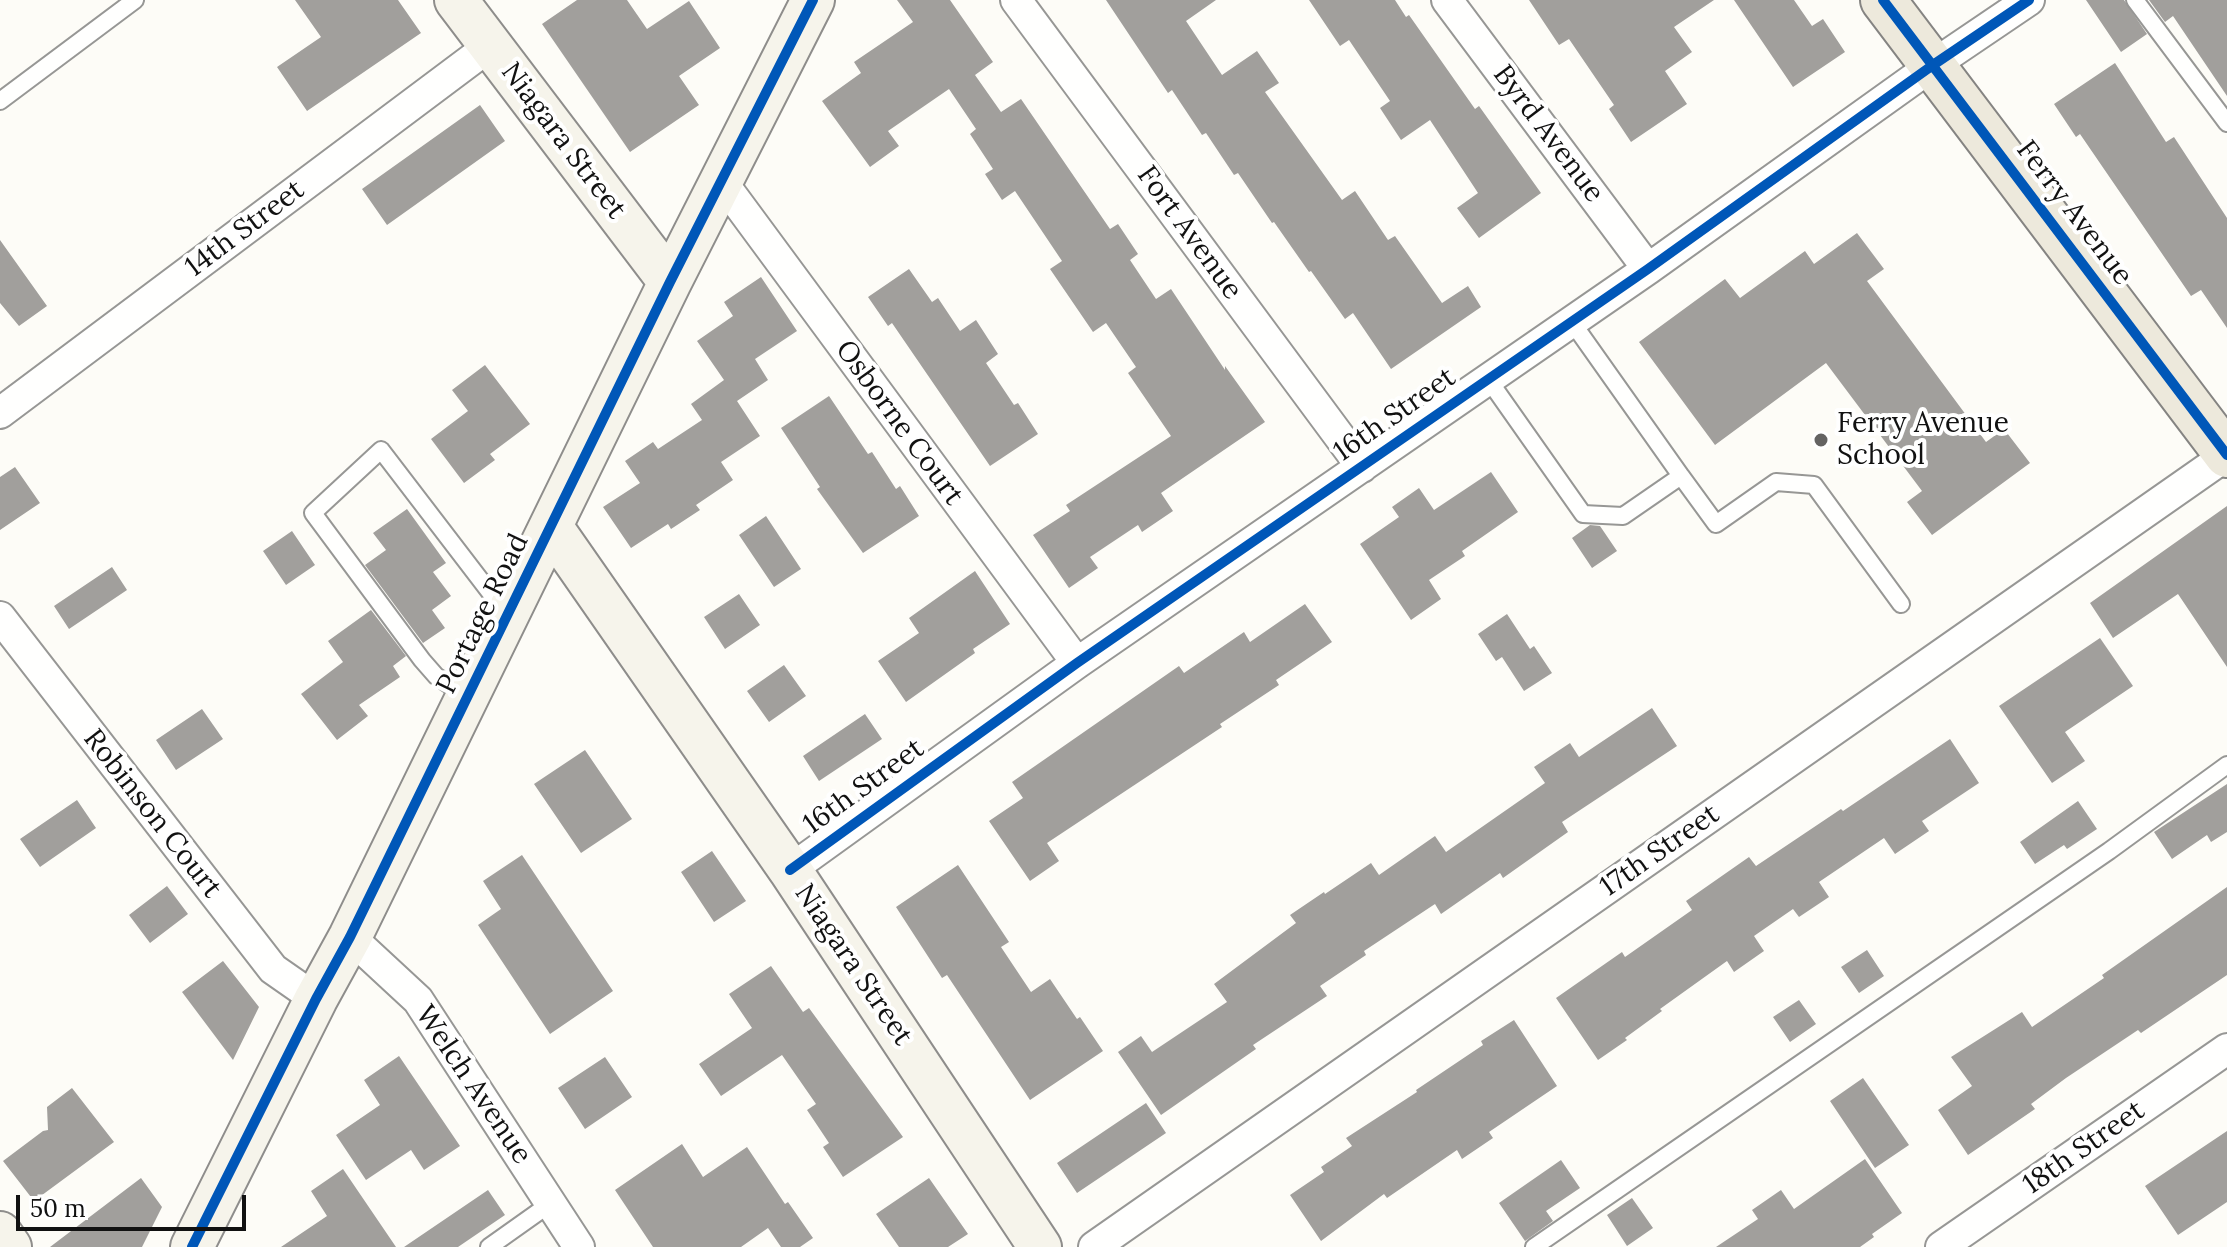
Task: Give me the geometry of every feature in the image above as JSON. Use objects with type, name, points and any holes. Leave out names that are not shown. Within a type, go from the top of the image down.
[{"type":"main road","name":"Ferry Avenue","points":[[1883,0],[2227,455]]},
{"type":"street","name":"Niagara Street","points":[[456,0],[670,282]]},
{"type":"street","name":"Portage Road","points":[[192,1247],[350,937],[670,282],[813,0]]},
{"type":"street","name":"Fort Avenue","points":[[1016,0],[1362,467]]},
{"type":"street","name":"Byrd Avenue","points":[[1447,0],[1648,269]]},
{"type":"street","name":"16th Street","points":[[790,870],[1077,663],[1572,322],[2029,0]]},
{"type":"street","name":"14th Street","points":[[0,413],[491,45]]},
{"type":"street","name":"Osborne Court","points":[[722,182],[1077,663]]},
{"type":"street","name":"17th Street","points":[[1094,1247],[2227,455]]},
{"type":"street","name":"Niagara Street","points":[[552,528],[790,870],[1040,1247]]},
{"type":"street","name":"Robinson Court","points":[[0,617],[273,969],[316,999]]},
{"type":"street","name":"Welch Avenue","points":[[350,937],[418,1000],[579,1247]]},
{"type":"street","name":"18th Street","points":[[1941,1247],[2227,1049]]},
{"type":"street","points":[[0,1233],[10,1247]]},
{"type":"lane","points":[[0,101],[135,0]]},
{"type":"lane","points":[[2135,0],[2227,123]]},
{"type":"lane","points":[[1572,322],[1716,524],[1776,482],[1814,485],[1901,604]]},
{"type":"lane","points":[[1488,379],[1583,514],[1623,516],[1681,476]]},
{"type":"lane","points":[[468,697],[445,684],[422,660],[313,513],[381,450],[509,616]]},
{"type":"lane","points":[[1534,1247],[2046,895],[2227,765]]},
{"type":"lane","points":[[489,1247],[551,1203]]},
{"type":"building","points":[[295,0],[398,0],[421,33],[307,111],[277,67],[321,37]]},
{"type":"building","points":[[577,0],[627,0],[647,29],[689,1],[720,48],[679,76],[699,105],[630,152],[542,24]]},
{"type":"building","points":[[897,0],[950,0],[993,62],[975,75],[1001,112],[1021,99],[1110,229],[1118,224],[1138,254],[1130,260],[1156,299],[1171,289],[1225,370],[1225,366],[1265,422],[1161,493],[1173,511],[1142,532],[1138,525],[1090,557],[1098,568],[1069,588],[1033,535],[1070,511],[1066,505],[1171,436],[1128,373],[1136,367],[1106,323],[1093,332],[1050,269],[1062,261],[1015,191],[1002,200],[985,174],[993,169],[970,134],[976,129],[949,89],[888,131],[899,146],[870,167],[822,101],[861,73],[854,62],[913,22]]},
{"type":"building","points":[[1106,0],[1216,0],[1186,21],[1222,75],[1257,51],[1279,83],[1265,92],[1342,200],[1355,191],[1388,240],[1395,236],[1442,303],[1468,286],[1481,307],[1391,369],[1353,313],[1345,319],[1238,173],[1234,175],[1206,133],[1202,135],[1172,90],[1168,93]]},
{"type":"building","points":[[1309,0],[1395,0],[1406,17],[1409,15],[1475,109],[1479,106],[1541,193],[1479,238],[1457,208],[1478,193],[1430,120],[1401,140],[1380,108],[1390,101],[1349,40],[1340,46]]},
{"type":"building","points":[[1529,0],[1714,0],[1674,27],[1692,52],[1665,71],[1687,104],[1631,142],[1609,109],[1614,105],[1569,39],[1559,45]]},
{"type":"building","points":[[1734,0],[1794,0],[1812,26],[1823,19],[1845,52],[1793,87]]},
{"type":"building","points":[[2086,0],[2124,0],[2147,34],[2121,52]]},
{"type":"building","points":[[2149,0],[2227,0],[2227,96],[2173,16],[2165,22]]},
{"type":"building","points":[[2115,63],[2166,142],[2174,137],[2227,218],[2227,328],[2201,290],[2191,296],[2080,134],[2076,137],[2054,104]]},
{"type":"building","points":[[480,105],[505,141],[387,225],[362,189]]},
{"type":"building","name":"Ferry Avenue School","points":[[1857,233],[1884,269],[1867,281],[1986,442],[2004,429],[2030,463],[1932,535],[1907,502],[1922,491],[1826,363],[1715,445],[1639,342],[1725,279],[1740,298],[1805,251],[1814,264]]},
{"type":"building","points":[[0,240],[47,306],[19,326],[0,303]]},
{"type":"building","points":[[909,269],[932,302],[938,298],[960,331],[976,320],[998,354],[986,363],[1038,434],[990,466],[892,323],[888,326],[868,297]]},
{"type":"building","points":[[761,277],[797,331],[755,359],[768,380],[737,401],[760,436],[721,462],[733,480],[696,505],[700,510],[671,529],[668,524],[631,548],[603,507],[640,483],[625,461],[653,442],[658,449],[702,420],[691,404],[724,380],[697,341],[733,316],[724,302]]},
{"type":"building","points":[[485,365],[530,424],[490,454],[495,460],[464,483],[431,439],[468,411],[452,390]]},
{"type":"building","points":[[829,396],[868,454],[872,452],[896,489],[900,486],[919,516],[863,553],[817,489],[820,487],[781,428]]},
{"type":"building","points":[[15,467],[40,503],[0,530],[0,477]]},
{"type":"building","points":[[1491,472],[1518,512],[1462,551],[1465,556],[1429,580],[1441,599],[1411,620],[1360,544],[1399,517],[1392,507],[1419,488],[1434,510]]},
{"type":"building","points":[[2227,506],[2227,667],[2178,594],[2113,638],[2090,603]]},
{"type":"building","points":[[407,509],[446,563],[433,572],[451,596],[432,610],[445,628],[423,643],[365,565],[386,550],[373,533]]},
{"type":"building","points":[[766,516],[801,569],[774,587],[739,535]]},
{"type":"building","points":[[1590,525],[1600,526],[1617,551],[1592,568],[1572,538]]},
{"type":"building","points":[[292,531],[315,565],[286,585],[263,551]]},
{"type":"building","points":[[112,567],[127,590],[69,629],[54,606]]},
{"type":"building","points":[[975,571],[1010,624],[906,702],[878,661],[919,633],[909,618]]},
{"type":"building","points":[[739,594],[760,625],[725,649],[704,617]]},
{"type":"building","points":[[1305,604],[1332,642],[1276,680],[1279,685],[1220,724],[1222,727],[1047,843],[1059,861],[1030,881],[989,821],[1023,798],[1012,782],[1179,666],[1184,673],[1244,632],[1250,642]]},
{"type":"building","points":[[371,610],[406,656],[393,666],[400,677],[359,705],[368,716],[337,740],[301,694],[343,662],[328,641]]},
{"type":"building","points":[[1507,614],[1530,649],[1534,646],[1552,673],[1524,691],[1502,657],[1496,661],[1478,634]]},
{"type":"building","points":[[2100,638],[2133,686],[2065,732],[2085,761],[2052,783],[1999,706]]},
{"type":"building","points":[[784,665],[806,696],[769,722],[747,691]]},
{"type":"building","points":[[1652,708],[1677,746],[1562,822],[1568,832],[1503,878],[1500,873],[1441,914],[1435,904],[1364,951],[1366,955],[1320,986],[1327,996],[1253,1045],[1256,1049],[1161,1115],[1118,1052],[1141,1036],[1152,1052],[1227,1002],[1214,984],[1296,923],[1290,915],[1324,892],[1371,863],[1379,875],[1435,836],[1446,852],[1545,783],[1534,767],[1570,743],[1579,757]]},
{"type":"building","points":[[202,709],[223,739],[176,770],[156,740]]},
{"type":"building","points":[[865,714],[882,739],[819,781],[803,756]]},
{"type":"building","points":[[1950,739],[1979,783],[1922,821],[1929,831],[1895,854],[1884,838],[1819,882],[1829,897],[1799,917],[1793,909],[1754,936],[1764,951],[1734,972],[1727,961],[1660,1009],[1662,1011],[1625,1038],[1627,1040],[1598,1060],[1556,998],[1622,952],[1625,957],[1692,910],[1686,901],[1749,857],[1756,866]]},
{"type":"building","points":[[585,750],[632,819],[581,853],[534,784]]},
{"type":"building","points":[[2227,784],[2227,832],[2211,842],[2207,835],[2172,859],[2154,832]]},
{"type":"building","points":[[77,800],[96,828],[40,867],[20,839]]},
{"type":"building","points":[[2078,801],[2097,829],[2067,849],[2064,845],[2035,864],[2020,842]]},
{"type":"building","points":[[712,851],[746,901],[714,922],[681,872]]},
{"type":"building","points":[[522,855],[613,991],[550,1034],[478,925],[501,909],[483,881]]},
{"type":"building","points":[[958,865],[1009,942],[1001,947],[1031,992],[1050,979],[1103,1051],[1030,1100],[947,975],[942,978],[896,907]]},
{"type":"building","points":[[167,886],[188,914],[150,943],[129,915]]},
{"type":"building","points":[[2227,887],[2227,975],[2141,1033],[2138,1030],[2066,1078],[2031,1104],[2035,1109],[1968,1155],[1938,1110],[1972,1086],[1951,1057],[2022,1012],[2032,1027]]},
{"type":"building","points":[[1867,950],[1884,976],[1859,993],[1841,967]]},
{"type":"building","points":[[223,961],[259,1007],[233,1060],[182,992]]},
{"type":"building","points":[[771,966],[803,1012],[809,1008],[903,1137],[843,1177],[823,1147],[829,1143],[807,1110],[816,1104],[782,1055],[721,1096],[699,1064],[752,1028],[729,994]]},
{"type":"building","points":[[1799,1000],[1816,1024],[1790,1042],[1773,1017]]},
{"type":"building","points":[[1514,1020],[1557,1086],[1489,1132],[1493,1138],[1462,1159],[1457,1150],[1387,1198],[1384,1194],[1321,1241],[1290,1195],[1324,1172],[1321,1167],[1352,1146],[1346,1138],[1417,1092],[1483,1045],[1481,1041]]},
{"type":"building","points":[[399,1056],[460,1146],[424,1170],[411,1150],[366,1180],[336,1135],[380,1105],[364,1080]]},
{"type":"building","points":[[605,1057],[632,1097],[585,1129],[558,1088]]},
{"type":"building","points":[[1863,1078],[1909,1145],[1875,1168],[1830,1101]]},
{"type":"building","points":[[72,1088],[114,1142],[34,1201],[3,1161],[48,1130],[47,1107]]},
{"type":"building","points":[[1146,1103],[1166,1133],[1077,1193],[1057,1163]]},
{"type":"building","points":[[2227,1131],[2227,1202],[2178,1235],[2145,1186]]},
{"type":"building","points":[[682,1144],[703,1177],[747,1147],[785,1204],[788,1202],[813,1238],[800,1247],[781,1247],[768,1228],[741,1247],[653,1247],[615,1190]]},
{"type":"building","points":[[1865,1159],[1902,1213],[1872,1234],[1874,1237],[1860,1247],[1716,1247],[1758,1219],[1752,1210],[1781,1190],[1794,1209]]},
{"type":"building","points":[[1561,1160],[1580,1188],[1546,1211],[1553,1221],[1525,1241],[1499,1203]]},
{"type":"building","points":[[343,1169],[396,1247],[281,1247],[327,1216],[311,1191]]},
{"type":"building","points":[[141,1178],[162,1207],[142,1247],[50,1247]]},
{"type":"building","points":[[929,1178],[968,1234],[948,1247],[899,1247],[876,1214]]},
{"type":"building","points":[[488,1190],[505,1215],[458,1247],[404,1247]]},
{"type":"building","points":[[1632,1198],[1653,1228],[1627,1246],[1607,1215]]},
{"type":"cycle path","points":[[192,1247],[350,937],[670,282],[813,0]]},
{"type":"cycle path","points":[[1883,0],[2227,455]]},
{"type":"cycle path","points":[[790,870],[1077,663],[1648,269],[2029,0]]},
{"type":"place","name":"Ferry Avenue School","points":[[1821,440]]}]
